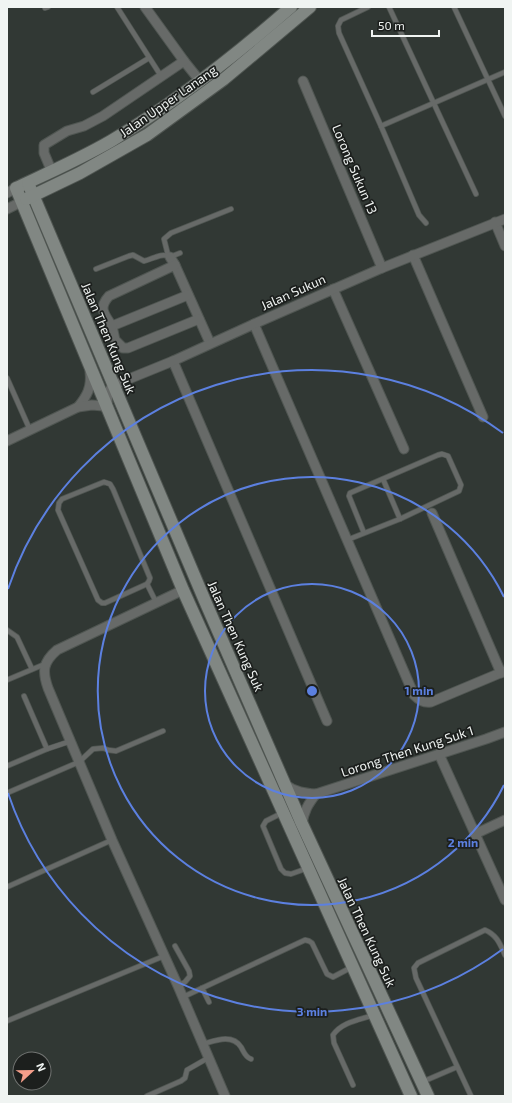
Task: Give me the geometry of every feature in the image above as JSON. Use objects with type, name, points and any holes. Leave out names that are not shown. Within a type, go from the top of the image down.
[{"type":"street","points":[[145,7],[184,62],[200,81]]},
{"type":"street","name":"Jalan Upper Lanang","points":[[11,191],[52,172],[112,140],[150,116],[200,81],[291,7]]},
{"type":"street","name":"Jalan Upper Lanang","points":[[7,209],[80,173],[147,135],[224,79],[310,7]]},
{"type":"street","points":[[52,172],[44,153],[44,145],[67,131],[84,126],[103,116],[184,62]]},
{"type":"street","name":"Lorong Sukun 13","points":[[303,82],[382,268]]},
{"type":"street","name":"Jalan Then Kung Suk","points":[[28,183],[205,601],[302,824],[428,1096]]},
{"type":"street","name":"Jalan Then Kung Suk","points":[[11,191],[21,202],[183,590],[411,1096]]},
{"type":"street","name":"Jalan Sukun","points":[[114,385],[173,361],[210,343],[382,268],[505,219]]},
{"type":"street","points":[[495,222],[505,246]]},
{"type":"street","points":[[413,255],[483,417]]},
{"type":"street","points":[[199,319],[128,348],[123,348],[115,340],[112,326],[102,307],[103,303],[109,296],[171,259],[188,295],[199,319],[210,343]]},
{"type":"street","points":[[333,289],[404,449]]},
{"type":"street","points":[[112,326],[188,295]]},
{"type":"street","points":[[254,324],[414,695],[426,702],[431,702],[503,672],[432,513]]},
{"type":"street","points":[[173,361],[327,721]]},
{"type":"street","points":[[78,407],[90,389],[90,365]]},
{"type":"street","points":[[7,441],[78,407],[92,405],[108,408],[108,392],[114,385]]},
{"type":"street","points":[[183,590],[186,581],[187,558]]},
{"type":"street","points":[[205,601],[197,593],[183,590],[156,602],[57,650],[50,656],[45,664],[45,675],[46,681],[112,840],[183,997],[225,1096]]},
{"type":"street","name":"Lorong Then Kung Suk 1","points":[[316,794],[505,732]]},
{"type":"street","points":[[439,754],[505,900]]},
{"type":"street","points":[[286,785],[292,790],[298,792],[316,794]]},
{"type":"street","points":[[302,824],[303,814],[308,803],[316,794]]},
{"type":"street","points":[[475,834],[505,820]]},
{"type":"lane","points":[[118,7],[161,76]]},
{"type":"lane","points":[[368,7],[341,20],[338,26],[342,40],[419,215],[426,223]]},
{"type":"lane","points":[[390,7],[476,194]]},
{"type":"lane","points":[[454,7],[505,116]]},
{"type":"lane","points":[[93,92],[149,58]]},
{"type":"lane","points":[[381,126],[505,72]]},
{"type":"lane","points":[[171,259],[164,239],[171,233],[231,209]]},
{"type":"lane","points":[[171,259],[180,253]]},
{"type":"lane","points":[[96,269],[133,255],[144,261],[161,255],[171,259]]},
{"type":"lane","points":[[7,378],[30,430]]},
{"type":"lane","points":[[347,540],[400,519],[457,492],[461,485],[448,456],[442,454],[350,493],[349,496],[364,533]]},
{"type":"lane","points":[[383,479],[400,519]]},
{"type":"lane","points":[[104,482],[110,484],[149,575],[150,581],[147,584],[105,603],[100,602],[58,510],[60,501],[104,482]]},
{"type":"lane","points":[[147,584],[156,602]]},
{"type":"lane","points":[[7,630],[17,637],[32,669]]},
{"type":"lane","points":[[7,680],[45,664]]},
{"type":"lane","points":[[24,696],[47,749]]},
{"type":"lane","points":[[7,793],[79,762],[94,749],[104,748],[116,751],[163,731]]},
{"type":"lane","points":[[7,766],[47,749],[71,741]]},
{"type":"lane","points":[[283,812],[266,821],[263,826],[281,869],[285,874],[291,874],[308,868]]},
{"type":"lane","points":[[7,887],[112,840]]},
{"type":"lane","points":[[470,1096],[416,978],[414,968],[418,963],[485,930],[492,933],[497,938],[505,955]]},
{"type":"lane","points":[[183,997],[305,940],[309,940],[312,943],[329,976],[333,977],[352,967]]},
{"type":"lane","points":[[176,946],[189,971],[190,976],[178,986]]},
{"type":"lane","points":[[7,1021],[164,956]]},
{"type":"lane","points":[[202,988],[209,1002]]},
{"type":"lane","points":[[353,1085],[334,1043],[333,1035],[337,1029],[343,1026],[374,1015]]},
{"type":"lane","points":[[202,1044],[224,1038],[231,1040],[239,1044],[247,1057],[251,1059]]},
{"type":"lane","points":[[147,1096],[181,1081],[185,1078],[187,1070],[208,1058]]},
{"type":"lane","points":[[421,1082],[457,1067]]}]
